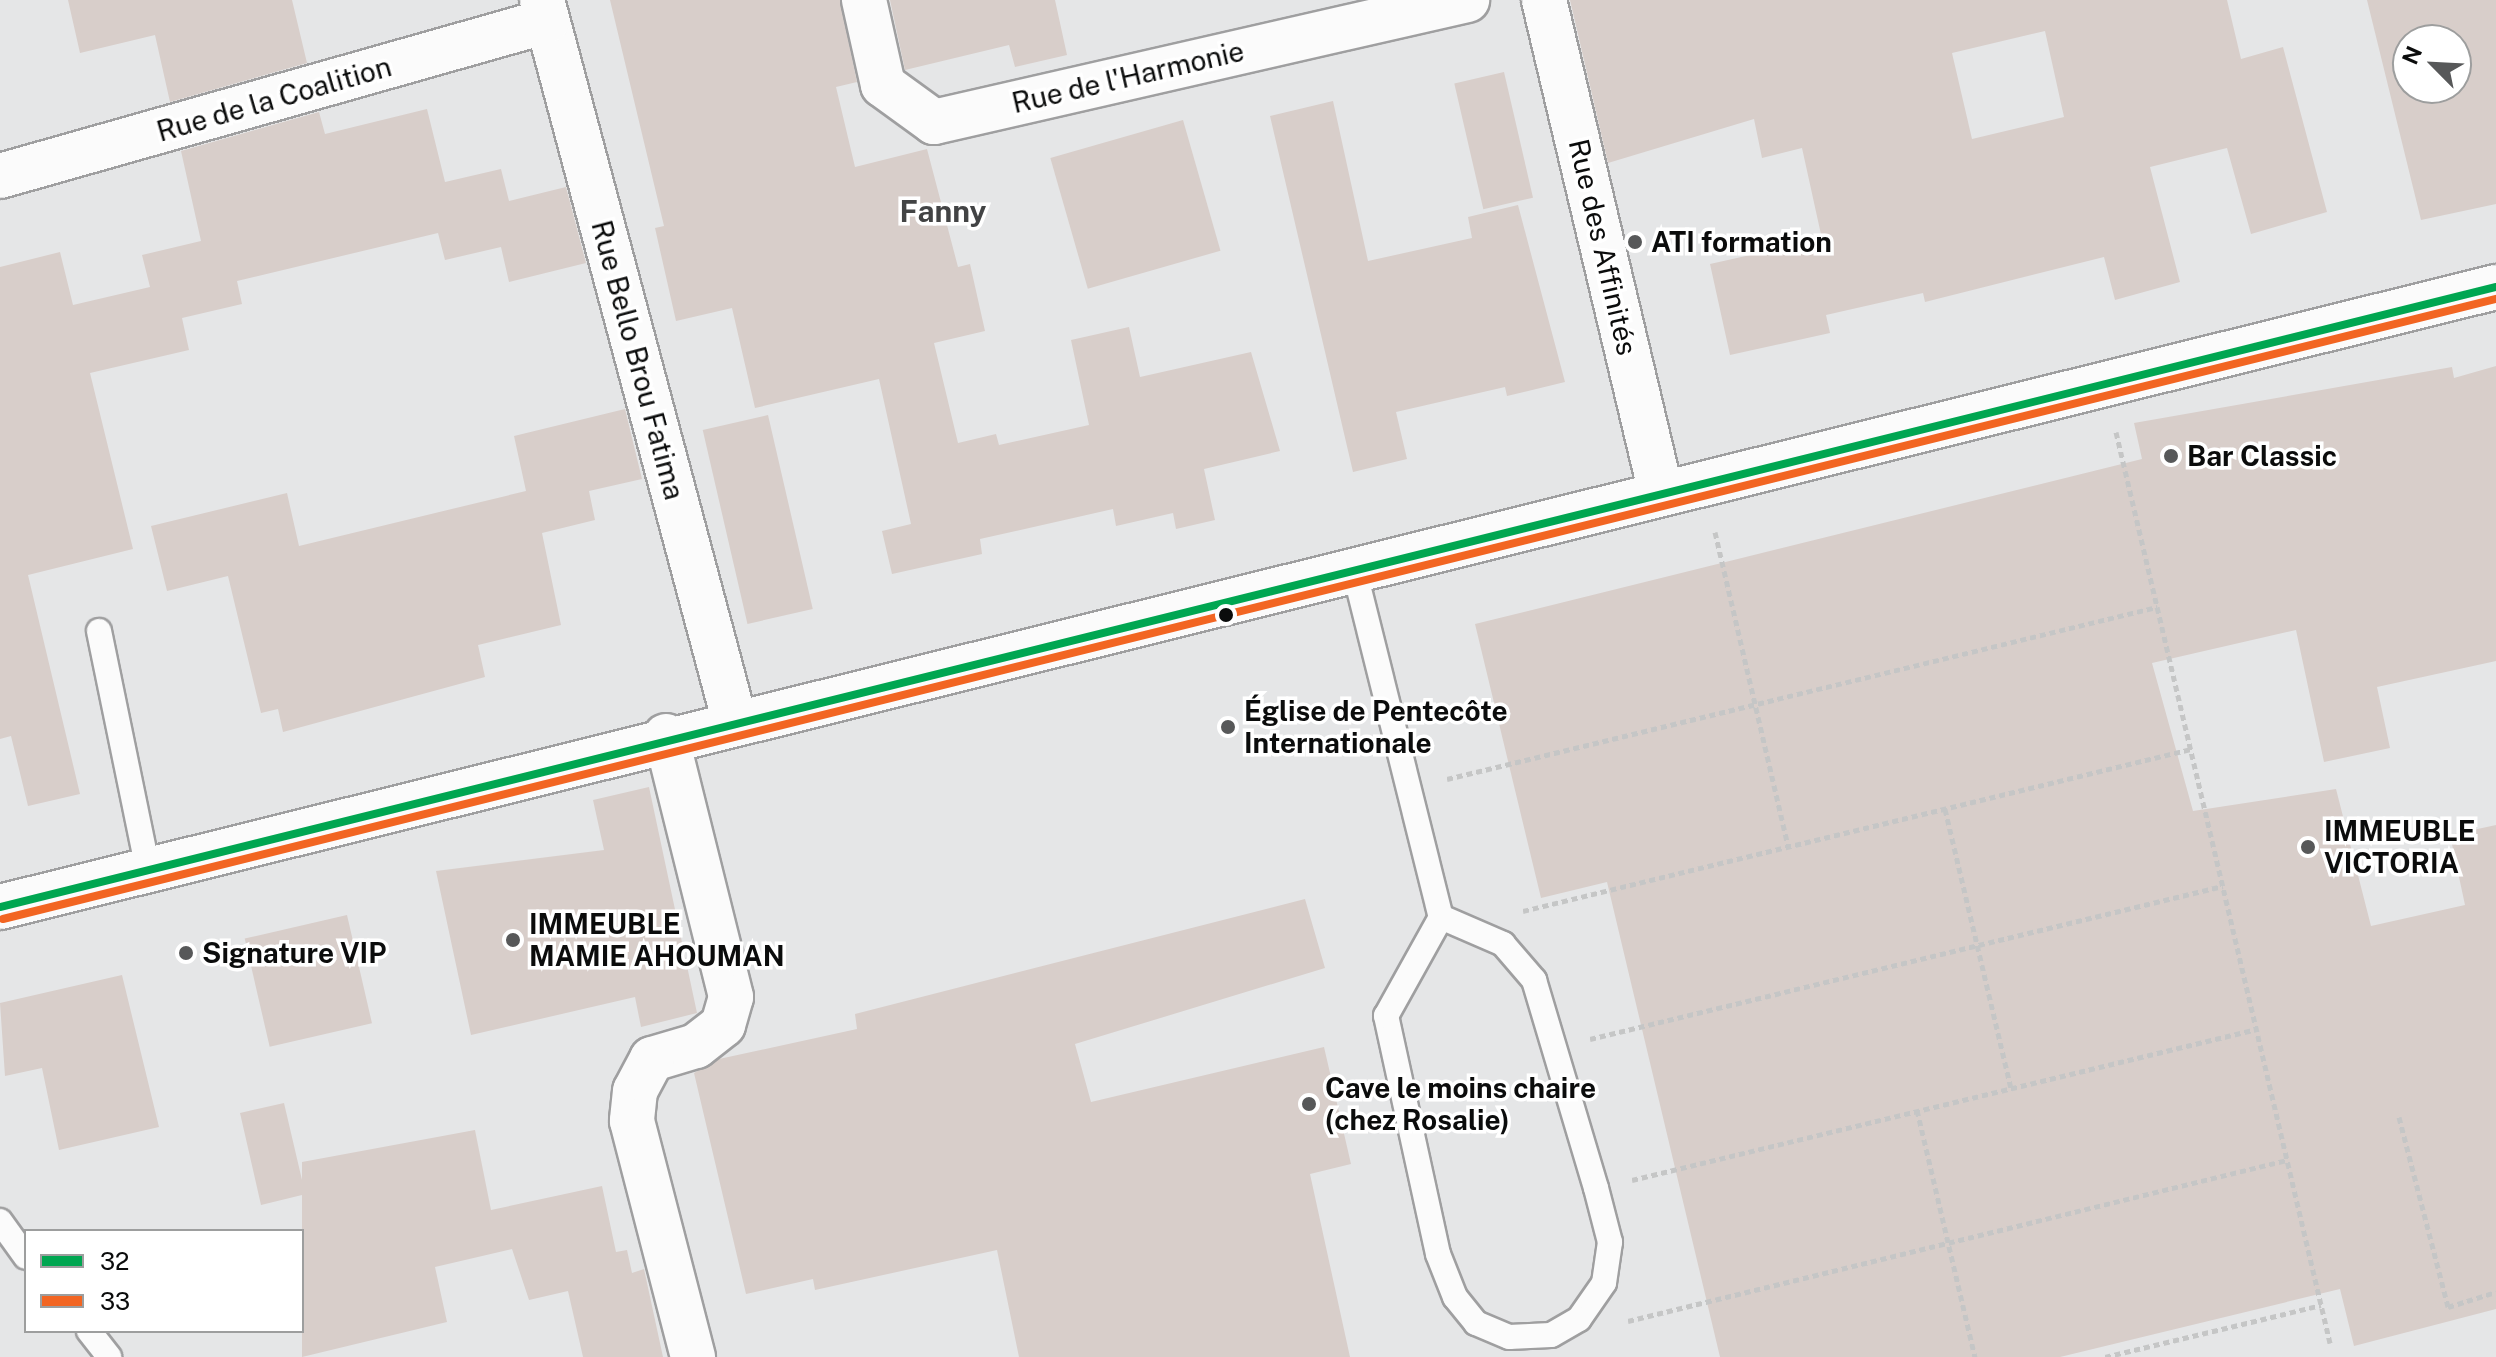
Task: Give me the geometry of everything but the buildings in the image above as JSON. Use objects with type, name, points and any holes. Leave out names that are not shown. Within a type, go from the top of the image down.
[{"type":"street","name":"Rue de l'Harmonie","points":[[864,0],[883,85],[934,122],[1467,0]]},
{"type":"street","name":"Rue des Affinités","points":[[1544,0],[1661,493]]},
{"type":"street","name":"Rue de la Coalition","points":[[0,176],[545,11]]},
{"type":"street","name":"Rue Bello Brou Fatima","points":[[545,11],[734,719]]},
{"type":"street","points":[[0,907],[734,719],[1355,573],[1661,493],[2496,287]]},
{"type":"street","points":[[666,736],[731,997],[723,1025],[696,1046],[652,1059],[635,1091],[632,1121],[693,1357]]},
{"type":"lane","points":[[1355,573],[1410,788],[1452,922],[1519,961],[1534,980],[1557,1047],[1610,1242],[1592,1305],[1551,1335],[1509,1337],[1476,1323],[1455,1297],[1438,1254],[1386,1016],[1452,922]]},
{"type":"lane","points":[[99,631],[148,869]]},
{"type":"lane","points":[[0,1221],[24,1254]]},
{"type":"lane","points":[[91,1333],[109,1357]]},
{"type":"path","points":[[2105,384],[2330,1343]]},
{"type":"path","points":[[1703,483],[1788,846]]},
{"type":"path","points":[[1410,788],[2157,607]]},
{"type":"path","points":[[1452,922],[1788,846],[2191,749]]},
{"type":"path","points":[[1945,809],[2011,1088]]},
{"type":"path","points":[[1557,1047],[2223,886]]},
{"type":"path","points":[[1596,1188],[2257,1029]]},
{"type":"path","points":[[1917,1110],[1975,1357]]},
{"type":"path","points":[[2399,1117],[2448,1307],[2496,1292]]},
{"type":"path","points":[[1613,1324],[2287,1160]]},
{"type":"path","points":[[2105,1357],[2321,1305]]},
{"type":"transit line","name":"32","points":[[0,907],[2496,287]]},
{"type":"transit line","name":"33","points":[[3,919],[2496,299]]},
{"type":"place","name":"ATI formation","points":[[1635,242]]},
{"type":"place","name":"Bar Classic","points":[[2171,456]]},
{"type":"place","name":"Église de Pentecôte Internationale","points":[[1228,727]]},
{"type":"place","name":"IMMEUBLE VICTORIA","points":[[2308,847]]},
{"type":"place","name":"IMMEUBLE MAMIE AHOUMAN","points":[[513,940]]},
{"type":"place","name":"Signature VIP","points":[[186,953]]},
{"type":"place","name":"Cave le moins chaire (chez Rosalie)","points":[[1309,1104]]},
{"type":"district","name":"Fanny","points":[[943,211]]}]
